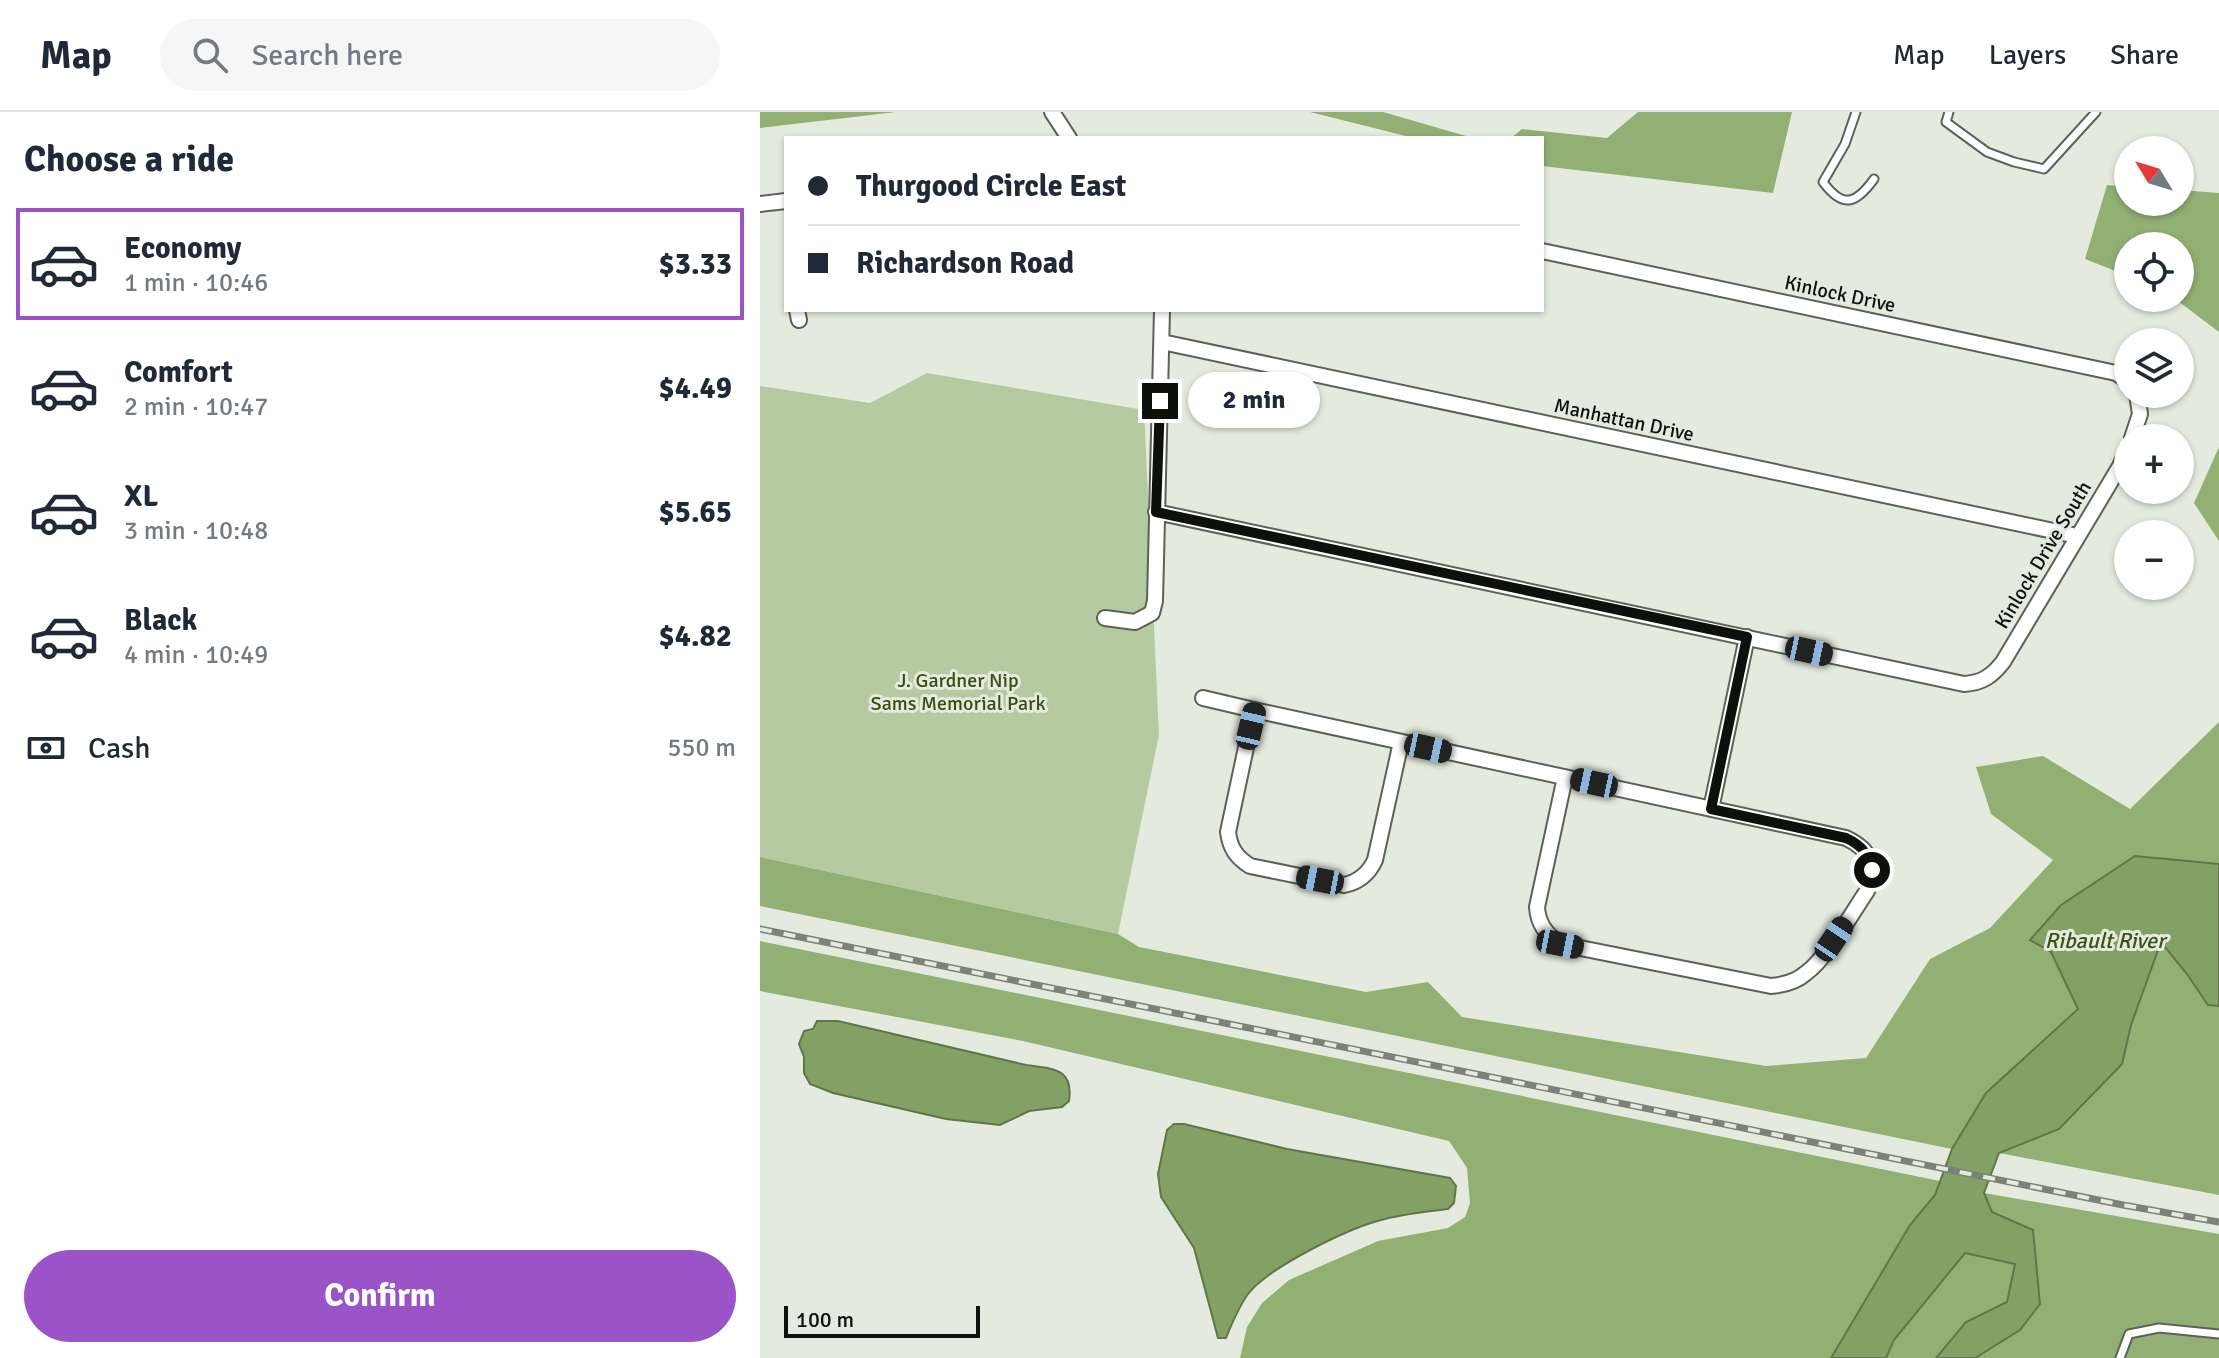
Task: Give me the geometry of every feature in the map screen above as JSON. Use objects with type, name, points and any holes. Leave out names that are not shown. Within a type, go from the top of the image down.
[{"type":"street","points":[[1052,112],[1068,136]]},
{"type":"street","points":[[760,204],[784,201]]},
{"type":"street","name":"Kinlock Drive","points":[[1544,251],[2114,373]]},
{"type":"street","points":[[1105,618],[1135,622],[1152,613],[1155,601],[1162,312]]},
{"type":"street","name":"Manhattan Drive","points":[[1162,342],[2077,536]]},
{"type":"street","name":"Kinlock Drive South","points":[[1747,637],[1964,684],[1976,684],[1986,679],[2003,662],[2114,476]]},
{"type":"street","points":[[1156,512],[1747,637],[1711,809]]},
{"type":"street","points":[[1203,698],[1846,838],[1865,850],[1870,861],[1871,880],[1867,891],[1818,963],[1794,981],[1771,986],[1560,944],[1549,937],[1542,927],[1537,907],[1565,777]]},
{"type":"street","points":[[1254,710],[1228,832],[1229,843],[1239,859],[1250,866],[1344,885],[1363,877],[1375,860],[1401,742]]},
{"type":"lane","points":[[1856,112],[1845,144],[1823,182],[1835,196],[1850,200],[1860,197],[1874,179]]},
{"type":"lane","points":[[1949,112],[1946,122],[1987,152],[2044,169],[2096,112]]},
{"type":"lane","points":[[2120,1358],[2129,1334],[2159,1328],[2219,1334]]},
{"type":"green space","name":"J. Gardner Nip Sams Memorial Park","points":[[927,373],[1144,410],[1159,735],[1118,934],[760,857],[760,386],[870,403]]},
{"type":"shaded area","points":[[760,112],[896,112],[760,128]]},
{"type":"shaded area","points":[[1310,112],[1383,112],[1466,136],[1406,136]]},
{"type":"shaded area","points":[[1638,112],[1792,112],[1773,193],[1544,166],[1544,136],[1513,136],[1522,129],[1607,138]]},
{"type":"shaded area","points":[[2107,185],[2114,186],[2114,216],[2194,216],[2194,191],[2219,193],[2219,332],[2193,312],[2194,232],[2114,232],[2114,270],[2085,259]]},
{"type":"shaded area","points":[[2219,447],[2219,541],[2194,503]]},
{"type":"shaded area","points":[[2219,722],[2219,864],[2135,856],[2061,905],[2030,940],[2051,952],[2078,1008],[1986,1093],[1952,1149],[760,906],[760,857],[1118,934],[1139,947],[1366,992],[1428,982],[1462,1017],[1766,1066],[1866,1058],[1930,959],[1990,928],[2053,860],[1991,814],[1976,767],[2043,756],[2130,809]]},
{"type":"shaded area","points":[[760,941],[1940,1181],[1935,1195],[1910,1225],[1831,1358],[1240,1358],[1247,1327],[1262,1303],[1289,1280],[1378,1241],[1448,1228],[1465,1217],[1470,1203],[1467,1168],[1449,1141],[1023,1041],[760,991]]},
{"type":"shaded area","points":[[2161,941],[2208,1005],[2219,1006],[2219,1195],[1999,1153],[2059,1129],[2122,1064],[2131,1025]]},
{"type":"shaded area","points":[[1984,1193],[2219,1234],[2219,1358],[1975,1358],[2020,1330],[2040,1303]]},
{"type":"shaded area","points":[[1965,1253],[2015,1264],[2006,1303],[1966,1322],[1936,1358],[1886,1358],[1894,1340]]},
{"type":"water","name":"Ribault River","points":[[2135,856],[2219,864],[2219,1006],[2208,1005],[2161,942],[2131,1025],[2122,1064],[2059,1129],[1999,1153],[1984,1193],[1992,1212],[2033,1230],[2040,1304],[2020,1330],[1975,1358],[1936,1358],[1966,1322],[2007,1302],[2015,1264],[1965,1253],[1894,1340],[1886,1358],[1831,1358],[1910,1225],[1935,1195],[1952,1149],[1986,1093],[2078,1009],[2051,952],[2030,940],[2061,905]]},
{"type":"water","points":[[817,1021],[838,1021],[1052,1069],[1068,1082],[1069,1101],[1062,1107],[1029,1111],[1000,1125],[946,1119],[833,1093],[810,1084],[804,1073],[804,1057],[799,1044],[804,1031],[813,1029]]},
{"type":"water","points":[[1174,1124],[1287,1149],[1450,1178],[1456,1186],[1454,1203],[1448,1209],[1398,1216],[1366,1225],[1290,1261],[1258,1283],[1238,1310],[1226,1338],[1218,1338],[1194,1248],[1161,1197],[1158,1174],[1167,1130]]},
{"type":"railway","points":[[760,929],[2219,1222]]},
{"type":"route","points":[[1160,401],[1156,512],[1747,637],[1711,809],[1846,838],[1865,850],[1872,870]]}]
